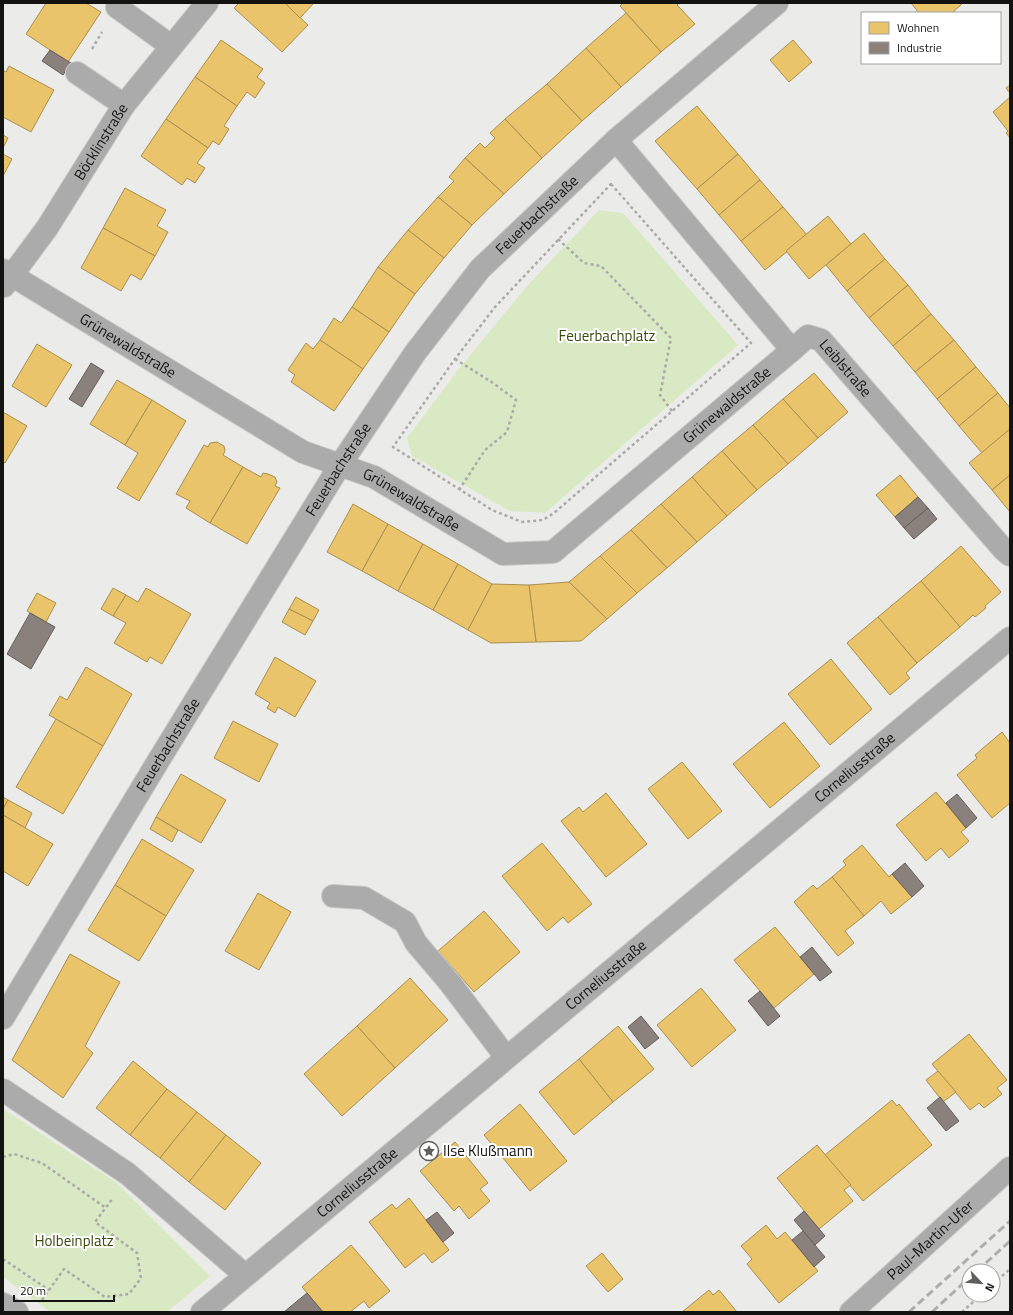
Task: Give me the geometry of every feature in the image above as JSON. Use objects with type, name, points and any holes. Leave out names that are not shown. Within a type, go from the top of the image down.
[{"type":"street","name":"Böcklinstraße","points":[[6,277],[47,228],[124,105],[207,3]]},
{"type":"street","name":"Feuerbachstraße","points":[[3,1018],[340,465],[415,353],[480,269],[616,140],[777,3]]},
{"type":"street","points":[[117,7],[171,46]]},
{"type":"street","points":[[78,74],[124,105]]},
{"type":"street","name":"Leiblstraße","points":[[616,140],[792,350],[808,336],[821,340],[1004,550],[1010,555]]},
{"type":"street","name":"Grünewaldstraße","points":[[6,277],[303,452],[374,478],[503,554],[553,552],[792,350]]},
{"type":"street","name":"Corneliusstraße","points":[[202,1312],[1010,638]]},
{"type":"street","points":[[333,896],[364,898],[405,922],[416,943],[450,983],[506,1057]]},
{"type":"street","points":[[3,1090],[128,1174],[245,1275]]},
{"type":"street","name":"Paul-Martin-Ufer","points":[[851,1312],[1010,1168]]},
{"type":"street","points":[[3,1304],[17,1312]]},
{"type":"path","points":[[78,74],[117,7]]},
{"type":"path","points":[[611,184],[751,343],[554,514],[542,520],[522,522],[492,510],[393,447],[455,359],[495,307],[611,184]]},
{"type":"path","points":[[558,239],[584,263],[601,266],[671,338],[660,395],[672,410]]},
{"type":"path","points":[[455,359],[493,383],[516,400],[507,432],[485,450],[460,490]]},
{"type":"path","points":[[3,1157],[14,1154],[42,1163],[106,1208]]},
{"type":"path","points":[[42,1301],[64,1269],[105,1297],[129,1294],[141,1278],[137,1253],[95,1222],[128,1174]]},
{"type":"path","points":[[3,1259],[49,1290]]},
{"type":"path","points":[[1001,1277],[1010,1269]]},
{"type":"path","points":[[962,1312],[972,1303]]},
{"type":"green space","name":"Feuerbachplatz","points":[[599,210],[623,213],[738,345],[545,513],[510,511],[412,456],[407,438],[458,370],[528,285]]},
{"type":"green space","name":"Holbeinplatz","points":[[3,1109],[117,1183],[210,1276],[167,1312],[50,1312],[3,1277]]},
{"type":"building: Wohnen","points":[[46,3],[86,3],[101,12],[68,62],[26,34]]},
{"type":"building: Wohnen","points":[[239,3],[285,3],[308,25],[282,52],[234,8]]},
{"type":"building: Wohnen","points":[[285,3],[314,3],[300,18]]},
{"type":"building: Wohnen","points":[[623,3],[679,3],[677,5],[695,24],[661,52],[620,6]]},
{"type":"building: Wohnen","points":[[911,3],[963,3],[953,12],[918,12]]},
{"type":"building: Wohnen","points":[[626,13],[661,52],[621,87],[586,48]]},
{"type":"building: Wohnen","points":[[221,40],[263,69],[257,77],[265,83],[255,98],[247,92],[237,106],[195,77]]},
{"type":"building: Wohnen","points":[[793,40],[812,62],[789,82],[770,60]]},
{"type":"building: Wohnen","points":[[586,48],[621,87],[582,121],[547,84]]},
{"type":"building: Wohnen","points":[[9,66],[54,90],[31,132],[3,117],[3,70],[6,72]]},
{"type":"building: Wohnen","points":[[195,77],[237,106],[224,126],[229,129],[219,145],[213,141],[208,148],[166,119]]},
{"type":"building: Wohnen","points":[[547,84],[582,121],[542,158],[505,119]]},
{"type":"building: Wohnen","points":[[1010,85],[1010,93],[1006,88]]},
{"type":"building: Wohnen","points":[[1010,97],[1010,138],[1006,133],[1008,131],[993,112]]},
{"type":"building: Wohnen","points":[[697,106],[738,154],[697,189],[655,141]]},
{"type":"building: Wohnen","points":[[166,119],[208,148],[197,163],[205,168],[195,183],[187,178],[182,185],[141,156]]},
{"type":"building: Wohnen","points":[[505,119],[542,158],[504,194],[465,158],[480,143],[485,148],[495,138],[490,133]]},
{"type":"building: Wohnen","points":[[3,135],[8,138],[3,148]]},
{"type":"building: Wohnen","points":[[3,154],[12,159],[3,176]]},
{"type":"building: Wohnen","points":[[738,154],[760,180],[719,215],[697,189]]},
{"type":"building: Wohnen","points":[[465,158],[504,194],[472,225],[438,197],[454,181],[449,177]]},
{"type":"building: Wohnen","points":[[760,180],[783,207],[741,241],[719,215]]},
{"type":"building: Wohnen","points":[[125,188],[166,210],[157,226],[168,232],[155,256],[103,228]]},
{"type":"building: Wohnen","points":[[438,197],[472,225],[444,258],[408,230]]},
{"type":"building: Wohnen","points":[[783,207],[807,235],[765,270],[741,241]]},
{"type":"building: Wohnen","points":[[828,216],[851,244],[809,279],[786,251]]},
{"type":"building: Wohnen","points":[[103,228],[155,256],[141,280],[131,274],[121,291],[81,268]]},
{"type":"building: Wohnen","points":[[408,230],[444,258],[415,294],[378,267]]},
{"type":"building: Wohnen","points":[[864,233],[885,259],[847,291],[826,265]]},
{"type":"building: Wohnen","points":[[885,259],[908,285],[869,318],[847,291]]},
{"type":"building: Wohnen","points":[[378,267],[415,294],[389,332],[352,307]]},
{"type":"building: Wohnen","points":[[908,285],[931,314],[893,346],[869,318]]},
{"type":"building: Wohnen","points":[[352,307],[389,332],[363,369],[320,340],[334,318],[341,323]]},
{"type":"building: Wohnen","points":[[931,314],[954,340],[915,372],[893,346]]},
{"type":"building: Wohnen","points":[[320,340],[363,369],[334,411],[291,382],[295,375],[288,370],[306,343],[313,349]]},
{"type":"building: Wohnen","points":[[954,340],[976,367],[937,399],[915,372]]},
{"type":"building: Wohnen","points":[[37,344],[72,365],[46,407],[12,386]]},
{"type":"building: Wohnen","points":[[976,367],[998,393],[959,426],[937,399]]},
{"type":"building: Wohnen","points":[[814,373],[848,412],[818,438],[783,399]]},
{"type":"building: Wohnen","points":[[117,380],[152,400],[125,445],[90,424]]},
{"type":"building: Wohnen","points":[[998,393],[1010,408],[1010,429],[982,453],[959,426]]},
{"type":"building: Wohnen","points":[[783,399],[818,438],[788,464],[753,425]]},
{"type":"building: Wohnen","points":[[152,400],[186,421],[139,501],[117,488],[138,453],[125,445]]},
{"type":"building: Wohnen","points":[[3,412],[27,426],[5,463],[3,462]]},
{"type":"building: Wohnen","points":[[753,425],[788,464],[757,490],[722,451]]},
{"type":"building: Wohnen","points":[[1010,429],[1010,475],[992,490],[969,463]]},
{"type":"building: Wohnen","points":[[217,442],[224,446],[225,451],[223,455],[243,467],[210,523],[186,508],[190,501],[176,494],[204,445],[208,447],[210,443]]},
{"type":"building: Wohnen","points":[[722,451],[757,490],[727,516],[692,477]]},
{"type":"building: Wohnen","points":[[243,467],[261,477],[263,473],[275,477],[277,482],[275,486],[280,488],[247,544],[210,523]]},
{"type":"building: Wohnen","points":[[900,475],[918,497],[895,517],[876,495]]},
{"type":"building: Wohnen","points":[[1010,475],[1010,512],[992,490]]},
{"type":"building: Wohnen","points":[[692,477],[727,516],[697,542],[661,504]]},
{"type":"building: Wohnen","points":[[353,504],[388,524],[362,571],[327,552]]},
{"type":"building: Wohnen","points":[[661,504],[697,542],[667,568],[631,530]]},
{"type":"building: Wohnen","points":[[388,524],[423,544],[398,591],[362,571]]},
{"type":"building: Wohnen","points":[[631,530],[667,568],[637,593],[600,556]]},
{"type":"building: Wohnen","points":[[423,544],[458,564],[433,610],[398,591]]},
{"type":"building: Wohnen","points":[[961,546],[1001,592],[985,606],[986,608],[975,617],[973,615],[960,627],[921,581]]},
{"type":"building: Wohnen","points":[[600,556],[637,593],[607,619],[569,582]]},
{"type":"building: Wohnen","points":[[458,564],[492,584],[468,630],[433,610]]},
{"type":"building: Wohnen","points":[[921,581],[960,627],[917,663],[878,617]]},
{"type":"building: Wohnen","points":[[569,582],[607,619],[581,641],[536,642],[529,585]]},
{"type":"building: Wohnen","points":[[492,584],[529,585],[536,642],[491,643],[468,630]]},
{"type":"building: Wohnen","points":[[113,588],[126,595],[113,616],[101,609]]},
{"type":"building: Wohnen","points":[[146,588],[191,614],[162,664],[150,657],[147,662],[114,643],[126,623],[113,616],[126,595],[138,602]]},
{"type":"building: Wohnen","points":[[37,593],[56,603],[46,622],[27,611]]},
{"type":"building: Wohnen","points":[[296,597],[319,610],[313,621],[289,609]]},
{"type":"building: Wohnen","points":[[289,609],[313,621],[305,635],[282,622]]},
{"type":"building: Wohnen","points":[[878,617],[917,663],[906,673],[910,678],[890,695],[847,643]]},
{"type":"building: Wohnen","points":[[275,657],[316,681],[295,717],[278,707],[275,713],[267,708],[270,703],[255,694]]},
{"type":"building: Wohnen","points":[[831,659],[872,709],[830,745],[788,694]]},
{"type":"building: Wohnen","points":[[86,667],[132,694],[103,746],[49,715],[60,696],[67,700]]},
{"type":"building: Wohnen","points":[[56,719],[103,746],[63,814],[16,787]]},
{"type":"building: Wohnen","points":[[233,721],[278,744],[259,782],[214,758]]},
{"type":"building: Wohnen","points":[[784,722],[820,766],[770,808],[733,764]]},
{"type":"building: Wohnen","points":[[1002,732],[1010,743],[1010,803],[992,818],[957,775],[977,758],[975,755]]},
{"type":"building: Wohnen","points":[[682,762],[722,811],[688,839],[648,789]]},
{"type":"building: Wohnen","points":[[181,774],[226,800],[201,843],[156,817]]},
{"type":"building: Wohnen","points":[[936,792],[966,828],[961,832],[969,841],[949,858],[941,848],[926,861],[896,825]]},
{"type":"building: Wohnen","points":[[606,793],[647,844],[606,877],[561,821],[579,807],[583,812]]},
{"type":"building: Wohnen","points":[[3,797],[8,800],[3,809]]},
{"type":"building: Wohnen","points":[[8,800],[32,813],[25,828],[3,815],[3,809]]},
{"type":"building: Wohnen","points":[[3,815],[53,844],[28,886],[3,871]]},
{"type":"building: Wohnen","points":[[156,817],[178,830],[172,842],[150,829]]},
{"type":"building: Wohnen","points":[[142,839],[194,870],[166,916],[115,885]]},
{"type":"building: Wohnen","points":[[542,843],[592,904],[568,923],[563,917],[547,931],[502,876]]},
{"type":"building: Wohnen","points":[[862,845],[889,877],[892,874],[912,897],[891,914],[881,901],[864,916],[832,877],[846,865],[843,861]]},
{"type":"building: Wohnen","points":[[832,877],[864,916],[845,931],[854,943],[838,956],[794,902],[813,885],[817,889]]},
{"type":"building: Wohnen","points":[[115,885],[166,916],[139,961],[88,930]]},
{"type":"building: Wohnen","points":[[258,893],[291,912],[259,970],[225,951]]},
{"type":"building: Wohnen","points":[[484,911],[520,952],[474,992],[438,951]]},
{"type":"building: Wohnen","points":[[775,927],[814,974],[774,1008],[734,960]]},
{"type":"building: Wohnen","points":[[70,954],[120,982],[85,1046],[93,1053],[63,1098],[12,1060]]},
{"type":"building: Wohnen","points":[[410,978],[448,1020],[395,1068],[357,1026]]},
{"type":"building: Wohnen","points":[[701,988],[736,1030],[692,1067],[657,1025]]},
{"type":"building: Wohnen","points":[[357,1026],[395,1068],[342,1116],[304,1074]]},
{"type":"building: Wohnen","points":[[618,1026],[654,1069],[613,1102],[579,1059]]},
{"type":"building: Wohnen","points":[[969,1034],[1007,1080],[997,1088],[1002,1094],[984,1108],[979,1103],[970,1110],[932,1064]]},
{"type":"building: Wohnen","points":[[579,1059],[613,1102],[574,1135],[539,1092]]},
{"type":"building: Wohnen","points":[[133,1061],[167,1089],[130,1135],[96,1108]]},
{"type":"building: Wohnen","points":[[938,1071],[956,1092],[943,1102],[926,1080]]},
{"type":"building: Wohnen","points":[[167,1089],[197,1112],[160,1158],[130,1135]]},
{"type":"building: Wohnen","points":[[892,1100],[897,1106],[899,1104],[932,1145],[863,1201],[825,1155]]},
{"type":"building: Wohnen","points":[[520,1104],[567,1161],[530,1191],[484,1135]]},
{"type":"building: Wohnen","points":[[197,1112],[226,1135],[189,1182],[160,1158]]},
{"type":"building: Wohnen","points":[[226,1135],[261,1163],[225,1210],[189,1182]]},
{"type":"building: Wohnen","points":[[455,1142],[488,1183],[480,1189],[490,1201],[469,1219],[459,1206],[454,1211],[420,1171]]},
{"type":"building: Wohnen","points":[[817,1145],[851,1185],[844,1190],[853,1201],[819,1229],[777,1178]]},
{"type":"building: Wohnen","points":[[409,1198],[449,1250],[432,1263],[424,1253],[405,1268],[369,1222],[392,1204],[396,1209]]},
{"type":"building: Wohnen","points":[[766,1225],[777,1239],[785,1232],[818,1271],[779,1303],[747,1264],[752,1259],[741,1246]]},
{"type":"building: Wohnen","points":[[351,1245],[390,1291],[369,1308],[364,1301],[350,1312],[323,1312],[302,1287]]},
{"type":"building: Wohnen","points":[[602,1253],[623,1279],[608,1292],[586,1266]]},
{"type":"building: Wohnen","points":[[709,1290],[713,1295],[719,1290],[737,1312],[682,1312]]},
{"type":"building: Industrie","points":[[50,50],[71,63],[63,75],[42,61]]},
{"type":"building: Industrie","points":[[91,363],[104,371],[82,407],[69,399]]},
{"type":"building: Industrie","points":[[918,497],[928,508],[904,528],[895,517]]},
{"type":"building: Industrie","points":[[928,508],[937,519],[914,539],[904,528]]},
{"type":"building: Industrie","points":[[30,613],[55,627],[31,669],[7,654]]},
{"type":"building: Industrie","points":[[957,794],[977,818],[966,828],[946,803]]},
{"type":"building: Industrie","points":[[905,863],[924,886],[912,897],[892,874]]},
{"type":"building: Industrie","points":[[812,947],[832,972],[820,981],[800,957]]},
{"type":"building: Industrie","points":[[760,991],[780,1016],[768,1026],[748,1001]]},
{"type":"building: Industrie","points":[[641,1016],[659,1038],[645,1049],[628,1027]]},
{"type":"building: Industrie","points":[[940,1097],[959,1121],[946,1131],[927,1108]]},
{"type":"building: Industrie","points":[[804,1211],[825,1236],[815,1245],[794,1220]]},
{"type":"building: Industrie","points":[[437,1212],[454,1233],[443,1242],[426,1220]]},
{"type":"building: Industrie","points":[[803,1231],[825,1257],[814,1267],[792,1240]]},
{"type":"building: Industrie","points":[[307,1293],[323,1312],[284,1312]]},
{"type":"railway","points":[[909,1312],[1010,1221]]},
{"type":"railway","points":[[986,1263],[1010,1241]]},
{"type":"railway","points":[[932,1312],[961,1285]]},
{"type":"place","name":"Ilse Klußmann","points":[[429,1151]]}]
